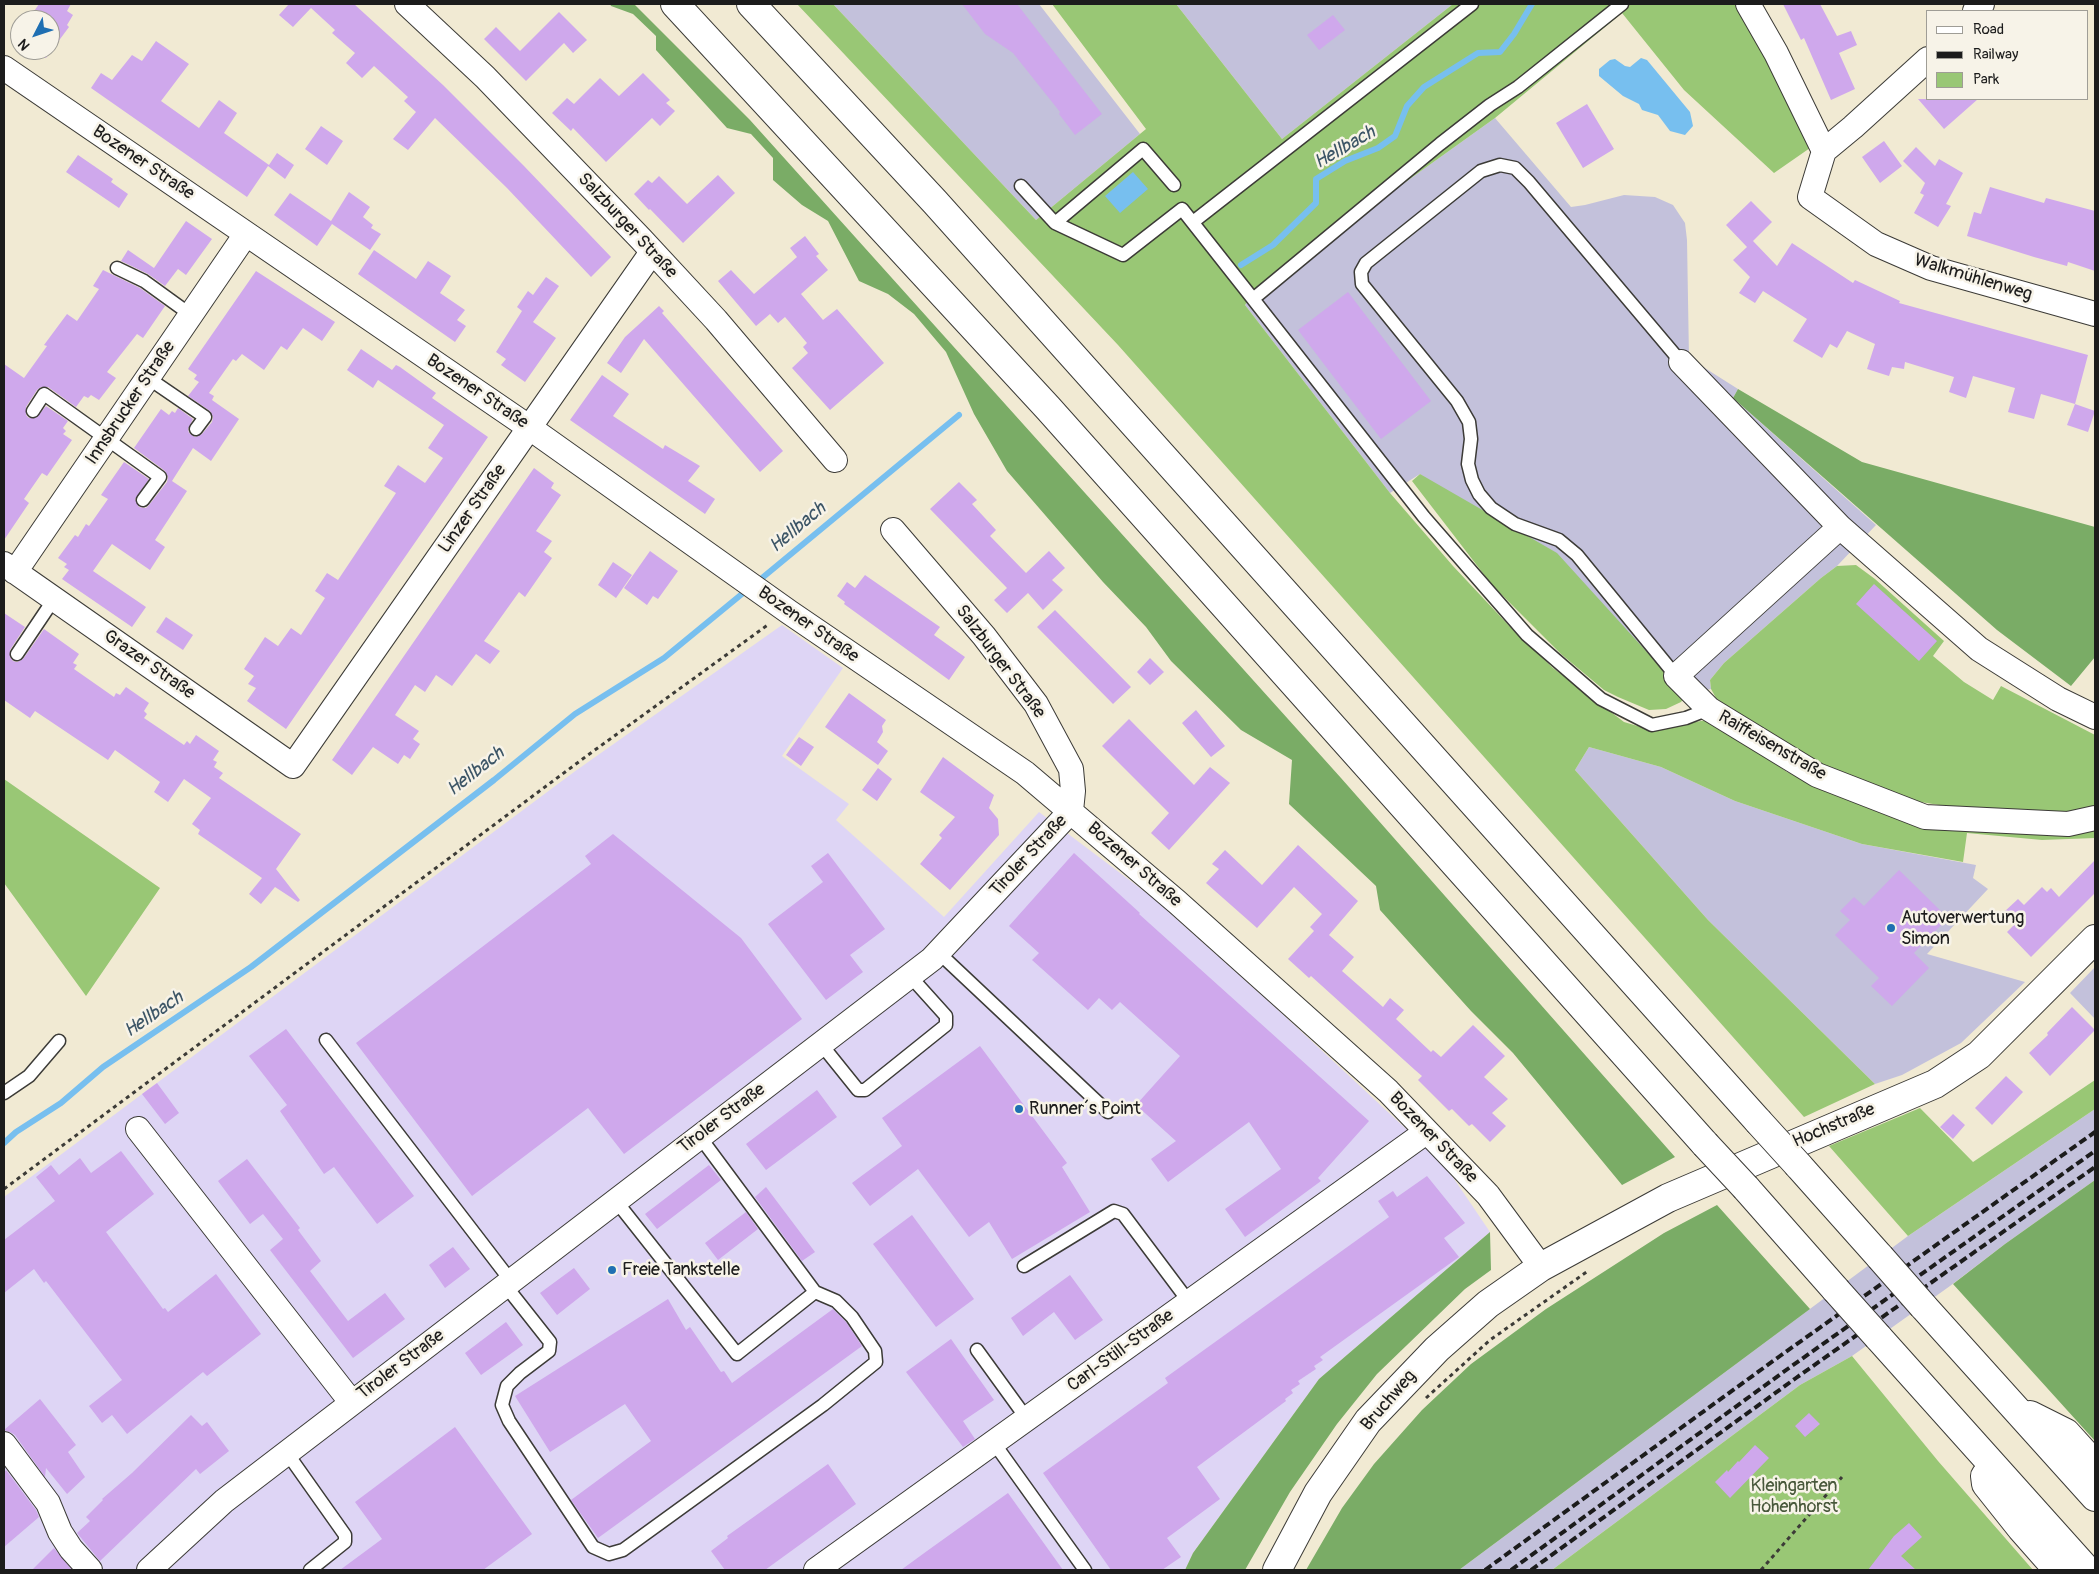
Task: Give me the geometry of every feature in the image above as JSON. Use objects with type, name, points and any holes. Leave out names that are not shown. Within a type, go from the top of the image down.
[{"type":"main road","points":[[675,4],[1048,408],[2087,1570]]},
{"type":"main road","points":[[751,4],[935,202],[2095,1498]]},
{"type":"main road","name":"Hochstraße","points":[[1541,1267],[1668,1198],[1935,1084],[1979,1055],[2095,939]]},
{"type":"main road","name":"Bruchweg","points":[[1277,1570],[1318,1493],[1368,1421],[1437,1349],[1488,1304],[1541,1267]]},
{"type":"main road","points":[[2016,1408],[2066,1433],[2095,1465]]},
{"type":"main road","points":[[1978,1448],[1986,1484],[2058,1570]]},
{"type":"street","name":"Salzburger Straße","points":[[407,4],[485,77],[716,320],[836,460]]},
{"type":"street","points":[[1748,4],[1776,53],[1824,151],[1926,61]]},
{"type":"street","name":"Bozener Straße","points":[[4,68],[530,428],[740,578],[1025,773],[1071,811],[1388,1091],[1488,1195],[1541,1267]]},
{"type":"street","name":"Walkmühlenweg","points":[[1824,151],[1810,197],[1876,244],[1931,268],[2095,314]]},
{"type":"street","name":"Innsbrucker Straße","points":[[9,568],[106,439],[246,234]]},
{"type":"street","name":"Linzer Straße","points":[[293,766],[652,252]]},
{"type":"street","points":[[1680,362],[1840,528],[1979,649],[2058,699],[2095,718]]},
{"type":"street","points":[[1676,676],[1840,528]]},
{"type":"street","name":"Salzburger Straße","points":[[893,530],[984,636],[1036,704],[1071,770],[1071,811]]},
{"type":"street","name":"Grazer Straße","points":[[9,568],[293,766]]},
{"type":"street","name":"Raiffeisenstraße","points":[[1676,676],[1709,709],[1817,775],[1925,817],[2068,824],[2095,818]]},
{"type":"street","name":"Tiroler Straße","points":[[149,1570],[224,1501],[910,976],[938,952],[1071,811]]},
{"type":"street","name":"Tiroler Straße","points":[[138,1129],[352,1403]]},
{"type":"street","name":"Carl-Still-Straße","points":[[816,1570],[1426,1132]]},
{"type":"street","points":[[4,1444],[48,1503],[60,1532],[70,1549],[90,1570]]},
{"type":"lane","points":[[1193,222],[1472,4]]},
{"type":"lane","points":[[1253,299],[1440,144],[1490,105],[1518,87],[1622,4]]},
{"type":"lane","points":[[1054,223],[1143,149],[1174,185]]},
{"type":"lane","points":[[1676,676],[1577,555],[1559,540],[1515,524],[1491,508],[1479,494],[1472,480],[1468,464],[1471,439],[1469,422],[1457,400],[1362,284],[1360,272],[1366,263],[1481,171],[1500,165],[1515,168],[1529,182],[1680,362]]},
{"type":"lane","points":[[1021,186],[1054,223],[1123,255],[1182,209],[1424,517],[1527,635],[1601,699],[1652,725],[1686,718],[1709,709]]},
{"type":"lane","points":[[117,268],[144,281],[191,315]]},
{"type":"lane","points":[[148,378],[204,416],[196,429]]},
{"type":"lane","points":[[33,411],[44,394],[160,477],[143,500]]},
{"type":"lane","points":[[17,654],[54,599]]},
{"type":"lane","points":[[938,952],[1108,1112]]},
{"type":"lane","points":[[821,1044],[858,1090],[865,1090],[946,1026],[946,1016],[910,976]]},
{"type":"lane","points":[[4,1093],[29,1076],[59,1040]]},
{"type":"lane","points":[[326,1040],[550,1342],[549,1351],[520,1373],[508,1386],[502,1405],[509,1421],[593,1547],[609,1554],[623,1550],[656,1528],[823,1405],[876,1362],[875,1351],[852,1317],[836,1301],[815,1292],[700,1137]]},
{"type":"lane","points":[[616,1201],[737,1354],[815,1292]]},
{"type":"lane","points":[[1024,1266],[1114,1211],[1123,1214],[1189,1302]]},
{"type":"lane","points":[[977,1350],[1027,1419]]},
{"type":"lane","points":[[994,1443],[1085,1570]]},
{"type":"lane","points":[[287,1452],[345,1535],[344,1542],[310,1570]]},
{"type":"path","points":[[4,1189],[588,755],[761,628],[789,612]]},
{"type":"path","points":[[1425,1399],[1490,1340],[1582,1275]]},
{"type":"path","points":[[1761,1570],[1842,1477]]},
{"type":"shaded area","points":[[833,4],[1039,4],[1140,134],[1036,220]]},
{"type":"shaded area","points":[[1176,4],[1453,4],[1282,139]]},
{"type":"shaded area","points":[[1495,118],[1571,207],[1624,195],[1655,197],[1673,205],[1685,223],[1687,240],[1689,358],[1738,389],[1733,398],[1876,525],[1837,566],[1724,663],[1710,680],[1711,689],[1686,695],[1420,474],[1390,493],[1245,305],[1256,289]]},
{"type":"shaded area","points":[[782,625],[843,668],[782,756],[849,804],[836,820],[944,917],[1039,812],[1152,897],[1277,1009],[1444,1164],[1490,1232],[1319,1379],[1193,1553],[1185,1570],[4,1570],[4,1197],[574,772]]},
{"type":"shaded area","points":[[1589,747],[1661,767],[1735,801],[1862,844],[1976,865],[1973,878],[1988,889],[1927,954],[2025,982],[1961,1043],[1902,1075],[1875,1084],[1708,920],[1575,770]]},
{"type":"shaded area","points":[[2095,967],[2095,1019],[2070,993]]},
{"type":"shaded area","points":[[2095,1109],[2095,1180],[1950,1286],[1852,1356],[1800,1385],[1552,1570],[1459,1570],[1908,1236]]},
{"type":"green space","points":[[610,4],[634,4],[750,120],[1341,778],[1675,1157],[1622,1185],[1513,1053],[1471,1011],[1380,910],[1376,886],[1289,804],[1292,760],[1241,730],[1171,661],[1146,627],[1103,582],[1007,471],[974,414],[946,352],[914,314],[888,294],[859,281],[828,221],[802,205],[773,180],[773,158],[751,134],[727,128],[656,50],[656,36],[633,14]]},
{"type":"green space","points":[[797,4],[833,4],[1036,220],[1146,129],[1052,4],[1176,4],[1282,139],[1453,4],[1738,4],[1767,56],[1810,148],[1774,173],[1684,90],[1622,13],[1495,118],[1256,289],[1245,305],[1390,493],[1453,566],[1514,631],[1553,668],[1624,722],[1651,730],[1712,719],[1787,772],[1847,799],[2061,833],[2095,830],[2095,838],[2042,840],[1967,833],[1963,862],[1862,844],[1735,801],[1661,767],[1589,747],[1575,770],[1708,920],[1875,1084],[1804,1117],[1118,345]]},
{"type":"green space","points":[[1738,389],[1862,462],[2095,527],[2095,657],[2071,686],[1997,630],[1733,398]]},
{"type":"green space","points":[[1420,474],[1557,553],[1686,695],[1681,702],[1666,709],[1649,710],[1604,690],[1561,654],[1492,585],[1412,481]]},
{"type":"green space","points":[[1856,565],[1875,579],[1944,641],[1933,656],[1964,682],[1993,700],[2001,686],[2095,735],[2095,810],[2048,814],[1975,811],[1909,800],[1851,781],[1745,721],[1716,698],[1711,689],[1710,680],[1724,663],[1837,566]]},
{"type":"green space","points":[[4,779],[160,888],[86,996],[4,883]]},
{"type":"green space","points":[[2095,1080],[2095,1109],[1908,1236],[1829,1146],[1920,1108],[1973,1162]]},
{"type":"green space","points":[[2095,1180],[2095,1441],[1953,1284],[2005,1244]]},
{"type":"green space","points":[[1717,1205],[1810,1309],[1459,1570],[1306,1570],[1342,1508],[1374,1464],[1422,1410],[1471,1364],[1546,1309],[1664,1233]]},
{"type":"green space","points":[[1490,1232],[1491,1270],[1465,1289],[1377,1374],[1337,1424],[1290,1492],[1245,1570],[1185,1570],[1193,1553],[1319,1379]]},
{"type":"green space","name":"Kleingarten Hohenhorst","points":[[1852,1356],[1938,1461],[2033,1570],[1552,1570],[1800,1385]]},
{"type":"water","points":[[1641,58],[1647,60],[1690,112],[1693,126],[1685,135],[1670,131],[1658,115],[1642,110],[1639,104],[1623,96],[1599,76],[1599,69],[1610,60],[1615,59],[1630,67]]},
{"type":"water","points":[[1133,172],[1148,189],[1120,213],[1105,196]]},
{"type":"building","points":[[39,4],[71,4],[67,11],[73,15],[67,25],[69,27],[60,39],[60,10],[35,10]]},
{"type":"building","points":[[289,4],[354,4],[443,85],[611,257],[591,277],[507,188],[435,118],[408,150],[393,139],[416,112],[404,101],[408,97],[374,66],[362,78],[346,63],[355,53],[332,33],[335,30],[311,8],[293,27],[279,15]]},
{"type":"building","points":[[962,4],[1017,4],[1102,114],[1075,135],[1059,114],[1060,112],[1013,53],[985,34]]},
{"type":"building","points":[[1783,4],[1820,4],[1837,36],[1851,31],[1857,45],[1839,53],[1855,89],[1831,100],[1804,38],[1801,40]]},
{"type":"building","points":[[559,12],[587,40],[573,53],[564,43],[526,81],[484,39],[496,27],[520,51]]},
{"type":"building","points":[[1333,15],[1345,30],[1319,50],[1307,35]]},
{"type":"building","points":[[156,41],[189,64],[161,101],[199,128],[219,100],[237,113],[224,133],[269,165],[277,153],[294,165],[285,179],[268,166],[247,197],[91,88],[101,73],[112,80],[132,55],[142,61]]},
{"type":"building","points":[[643,73],[670,100],[666,103],[675,111],[660,126],[652,118],[606,162],[573,128],[571,131],[552,113],[567,98],[574,104],[600,78],[619,96]]},
{"type":"building","points":[[1918,99],[1977,100],[1944,129]]},
{"type":"building","points":[[1587,104],[1614,149],[1583,168],[1556,123]]},
{"type":"building","points":[[321,126],[343,141],[327,165],[305,149]]},
{"type":"building","points":[[1884,141],[1902,166],[1880,183],[1862,157]]},
{"type":"building","points":[[1916,147],[1935,166],[1939,159],[1963,173],[1946,204],[1951,206],[1938,227],[1914,213],[1924,195],[1920,193],[1925,183],[1903,161]]},
{"type":"building","points":[[78,155],[113,179],[111,182],[128,194],[119,208],[66,172]]},
{"type":"building","points":[[718,175],[735,193],[683,243],[634,194],[648,180],[652,183],[659,176],[687,204]]},
{"type":"building","points":[[1990,187],[2044,203],[2046,198],[2095,211],[2095,271],[2068,262],[2067,266],[2034,257],[1967,236],[1974,212],[1981,214]]},
{"type":"building","points":[[349,192],[370,207],[363,217],[373,225],[371,228],[381,234],[370,250],[332,224],[317,246],[274,215],[290,193],[331,221]]},
{"type":"building","points":[[1751,201],[1772,222],[1753,241],[1777,266],[1792,243],[1853,283],[1855,280],[1900,301],[1899,303],[2088,355],[2075,404],[2041,394],[2034,419],[2008,412],[2015,388],[1973,376],[1966,398],[1949,392],[1954,377],[1905,362],[1904,369],[1892,367],[1889,376],[1867,369],[1875,344],[1847,331],[1837,348],[1830,344],[1822,358],[1793,341],[1807,319],[1763,291],[1755,303],[1739,293],[1750,277],[1733,260],[1747,247],[1726,225]]},
{"type":"building","points":[[186,221],[212,239],[186,275],[178,269],[165,286],[148,274],[121,261],[128,250],[154,268]]},
{"type":"building","points":[[805,236],[819,254],[816,256],[828,270],[801,294],[823,320],[837,309],[884,363],[830,410],[792,368],[808,353],[803,347],[807,343],[785,317],[778,323],[770,314],[756,326],[718,281],[731,270],[754,294],[797,257],[790,248]]},
{"type":"building","points":[[374,250],[416,279],[428,261],[451,276],[440,293],[465,310],[457,320],[466,326],[455,342],[358,274]]},
{"type":"building","points":[[103,270],[140,288],[165,306],[143,338],[137,334],[107,372],[116,378],[99,400],[91,395],[88,398],[84,396],[76,407],[48,387],[41,387],[37,390],[26,407],[26,415],[29,418],[36,418],[46,406],[68,421],[63,428],[66,431],[63,434],[72,440],[47,476],[42,473],[24,499],[29,503],[4,540],[4,364],[24,378],[47,346],[44,345],[67,314],[77,321],[99,289],[93,286]]},
{"type":"building","points":[[256,271],[335,322],[322,341],[303,328],[287,350],[281,346],[264,370],[242,354],[236,361],[233,359],[209,393],[214,396],[212,400],[239,419],[211,461],[193,448],[172,481],[187,491],[155,540],[165,547],[150,570],[112,544],[93,571],[146,607],[132,627],[62,579],[69,570],[64,567],[67,564],[58,558],[75,535],[78,537],[86,524],[89,526],[108,499],[101,495],[124,462],[149,479],[135,499],[139,507],[146,508],[167,482],[168,477],[165,471],[134,448],[161,409],[169,415],[172,411],[175,413],[178,408],[193,419],[188,429],[189,433],[195,437],[202,434],[212,422],[213,417],[210,411],[188,396],[199,382],[194,379],[197,375],[188,369]]},
{"type":"building","points":[[546,277],[559,286],[533,322],[556,338],[525,382],[501,365],[506,359],[496,352],[522,311],[517,307],[528,291],[533,295]]},
{"type":"building","points":[[1348,292],[1431,401],[1381,439],[1298,330]]},
{"type":"building","points":[[659,306],[664,311],[662,313],[783,451],[760,472],[644,339],[621,373],[607,363],[625,337]]},
{"type":"building","points":[[361,349],[392,370],[396,365],[400,367],[436,393],[432,398],[488,437],[286,729],[247,701],[256,688],[248,684],[254,676],[244,669],[265,637],[278,646],[291,628],[301,635],[325,598],[315,591],[327,573],[338,580],[396,493],[384,486],[398,465],[425,483],[443,458],[428,448],[444,425],[378,380],[373,388],[347,370]]},
{"type":"building","points":[[602,375],[629,394],[613,416],[663,449],[665,445],[700,466],[688,481],[715,499],[705,514],[570,420]]},
{"type":"building","points":[[2075,404],[2095,411],[2088,432],[2067,425]]},
{"type":"building","points":[[534,468],[554,483],[551,488],[561,495],[536,531],[552,541],[544,552],[552,558],[525,597],[519,592],[484,641],[500,651],[490,664],[476,654],[452,686],[436,675],[425,692],[415,685],[395,715],[419,731],[413,739],[420,744],[410,759],[404,755],[398,764],[373,747],[352,775],[332,760]]},
{"type":"building","points":[[959,482],[977,500],[972,504],[996,530],[990,536],[1026,573],[1049,551],[1065,568],[1052,580],[1063,590],[1043,610],[1028,593],[1007,613],[994,600],[1007,588],[930,509]]},
{"type":"building","points":[[650,551],[678,571],[658,599],[653,596],[647,605],[624,588]]},
{"type":"building","points":[[613,562],[632,575],[616,598],[598,585]]},
{"type":"building","points":[[865,575],[940,627],[934,635],[965,657],[949,680],[844,604],[845,602],[837,596],[847,582],[855,588]]},
{"type":"building","points":[[1874,584],[1937,641],[1919,661],[1856,604]]},
{"type":"building","points":[[1055,610],[1131,687],[1113,704],[1037,627]]},
{"type":"building","points":[[4,613],[25,627],[10,650],[10,657],[13,661],[17,662],[23,659],[44,629],[79,654],[73,663],[77,665],[74,669],[114,697],[116,693],[120,695],[126,687],[149,703],[144,711],[147,714],[144,718],[184,745],[187,741],[190,744],[196,735],[219,751],[213,760],[217,762],[214,767],[223,773],[219,778],[301,834],[276,869],[300,900],[298,902],[275,887],[261,904],[249,894],[262,878],[198,834],[200,830],[192,824],[211,798],[184,779],[168,802],[154,792],[160,782],[115,750],[108,760],[35,711],[30,718],[4,700]]},
{"type":"building","points":[[166,617],[193,635],[183,650],[156,632]]},
{"type":"building","points":[[1150,658],[1164,672],[1150,685],[1137,672]]},
{"type":"building","points":[[849,693],[886,720],[882,726],[883,732],[877,742],[888,751],[878,765],[825,727]]},
{"type":"building","points":[[1196,710],[1225,746],[1211,757],[1182,723]]},
{"type":"building","points":[[1129,719],[1194,785],[1210,767],[1230,783],[1169,850],[1151,833],[1169,813],[1102,746]]},
{"type":"building","points":[[799,737],[814,747],[801,766],[786,755]]},
{"type":"building","points":[[943,757],[994,795],[989,808],[998,819],[999,835],[950,890],[920,864],[942,838],[939,835],[955,817],[920,792]]},
{"type":"building","points":[[878,768],[892,779],[877,801],[862,790]]},
{"type":"building","points":[[613,834],[741,938],[802,1019],[624,1154],[588,1108],[472,1196],[356,1043],[591,864],[585,856]]},
{"type":"building","points":[[1298,845],[1358,901],[1329,935],[1354,957],[1342,971],[1383,1007],[1390,998],[1404,1010],[1396,1019],[1431,1052],[1433,1050],[1441,1057],[1473,1025],[1505,1056],[1484,1077],[1508,1099],[1492,1113],[1506,1126],[1490,1142],[1472,1124],[1469,1126],[1452,1109],[1449,1111],[1418,1080],[1422,1076],[1311,976],[1309,978],[1288,959],[1314,931],[1310,927],[1322,914],[1294,887],[1257,928],[1206,883],[1219,869],[1212,864],[1225,850],[1262,885]]},
{"type":"building","points":[[828,853],[885,929],[850,955],[863,972],[826,1000],[768,924],[823,882],[811,866]]},
{"type":"building","points":[[1074,853],[1369,1121],[1318,1178],[1321,1181],[1245,1237],[1225,1209],[1281,1169],[1249,1122],[1168,1182],[1151,1159],[1176,1141],[1136,1105],[1180,1056],[1120,1002],[1112,1010],[1099,998],[1088,1010],[1032,960],[1039,953],[1009,926]]},
{"type":"building","points":[[2095,860],[2095,893],[2031,957],[2007,932],[2014,925],[2004,912],[2018,899],[2024,905],[2042,887],[2047,892],[2051,888],[2059,897]]},
{"type":"building","name":"Autoverwertung Simon","points":[[1899,870],[1948,918],[1914,953],[1929,968],[1892,1006],[1871,986],[1879,978],[1835,935],[1850,920],[1840,911],[1854,897],[1864,906]]},
{"type":"building","points":[[2072,1007],[2095,1030],[2050,1076],[2029,1053],[2048,1035],[2047,1033]]},
{"type":"building","points":[[286,1029],[414,1196],[377,1224],[334,1167],[324,1174],[280,1111],[287,1105],[249,1056]]},
{"type":"building","points":[[980,1046],[1067,1163],[1062,1167],[1090,1212],[1012,1259],[989,1222],[969,1237],[918,1169],[870,1206],[852,1183],[902,1146],[882,1118]]},
{"type":"building","points":[[2006,1076],[2023,1092],[1992,1125],[1975,1108]]},
{"type":"building","points":[[157,1083],[179,1113],[165,1124],[142,1094]]},
{"type":"building","points":[[817,1090],[837,1117],[766,1170],[746,1144]]},
{"type":"building","points":[[1953,1114],[1965,1125],[1953,1139],[1940,1127]]},
{"type":"building","points":[[121,1151],[154,1194],[106,1232],[163,1309],[165,1308],[168,1312],[216,1274],[261,1334],[207,1376],[203,1372],[127,1434],[112,1415],[102,1423],[89,1406],[122,1380],[46,1281],[44,1283],[34,1269],[4,1293],[4,1240],[55,1201],[36,1177],[51,1165],[59,1175],[80,1158],[91,1173]]},
{"type":"building","points":[[247,1159],[300,1228],[298,1230],[321,1261],[310,1271],[348,1321],[385,1293],[405,1319],[353,1358],[270,1250],[283,1239],[263,1214],[250,1224],[218,1181]]},
{"type":"building","points":[[709,1165],[721,1180],[657,1229],[645,1214]]},
{"type":"building","points":[[1427,1176],[1465,1223],[1444,1238],[1459,1257],[1320,1357],[1323,1360],[1314,1366],[1316,1369],[1298,1381],[1300,1384],[1291,1390],[1293,1393],[1285,1399],[1286,1401],[1197,1467],[1220,1499],[1167,1538],[1181,1557],[1162,1570],[1111,1570],[1043,1473],[1168,1383],[1165,1378],[1389,1217],[1378,1201],[1393,1191],[1397,1197]]},
{"type":"building","points":[[766,1187],[815,1252],[802,1261],[755,1197]]},
{"type":"building","points":[[746,1212],[758,1229],[718,1260],[705,1243]]},
{"type":"building","points":[[912,1215],[974,1299],[936,1327],[873,1244]]},
{"type":"building","points":[[453,1247],[470,1269],[445,1288],[429,1265]]},
{"type":"building","points":[[574,1268],[590,1289],[557,1315],[540,1293]]},
{"type":"building","points":[[1070,1275],[1103,1320],[1075,1340],[1054,1312],[1023,1336],[1011,1318]]},
{"type":"building","points":[[668,1299],[686,1330],[690,1327],[721,1372],[724,1371],[732,1383],[833,1309],[846,1322],[862,1346],[598,1538],[571,1500],[651,1441],[625,1404],[550,1452],[515,1396]]},
{"type":"building","points":[[506,1322],[523,1345],[481,1375],[465,1353]]},
{"type":"building","points":[[951,1339],[994,1400],[963,1421],[975,1439],[963,1447],[906,1372]]},
{"type":"building","points":[[40,1399],[76,1445],[68,1452],[85,1477],[67,1494],[46,1468],[45,1477],[15,1435],[4,1430]]},
{"type":"building","points":[[1809,1413],[1820,1424],[1805,1437],[1795,1426]]},
{"type":"building","points":[[191,1415],[202,1426],[207,1422],[229,1451],[200,1474],[196,1469],[100,1561],[77,1533],[90,1521],[86,1517],[102,1499],[132,1473]]},
{"type":"building","points":[[455,1427],[532,1534],[483,1570],[340,1570],[382,1539],[355,1502]]},
{"type":"building","points":[[1755,1445],[1769,1458],[1730,1498],[1715,1482],[1727,1470],[1728,1472],[1739,1462]]},
{"type":"building","points":[[828,1464],[856,1504],[765,1570],[725,1570],[711,1551],[728,1538],[727,1536]]},
{"type":"building","points":[[6,1470],[36,1510],[39,1517],[4,1547],[4,1473]]},
{"type":"building","points":[[1008,1493],[1063,1570],[901,1570],[927,1551]]},
{"type":"building","points":[[1909,1523],[1922,1537],[1901,1556],[1916,1570],[1868,1570],[1894,1536]]},
{"type":"building","points":[[54,1548],[72,1570],[32,1570]]},
{"type":"waterway","name":"Hellbach","points":[[1241,265],[1273,245],[1316,203],[1316,179],[1345,161],[1378,148],[1395,136],[1407,106],[1424,87],[1478,53],[1500,52],[1514,34],[1532,4]]},
{"type":"waterway","name":"Hellbach","points":[[756,583],[959,415]]},
{"type":"waterway","name":"Hellbach","points":[[4,1143],[16,1132],[61,1103],[103,1067],[251,967],[494,780],[575,714],[664,658],[748,589]]},
{"type":"railway","points":[[1485,1570],[1780,1356],[2095,1132]]},
{"type":"railway","points":[[1511,1570],[1789,1368],[2095,1151]]},
{"type":"railway","points":[[1531,1570],[1796,1378],[2095,1167]]},
{"type":"place","name":"Autoverwertung Simon","points":[[1891,928]]},
{"type":"place","name":"Runner´s Point","points":[[1019,1109]]},
{"type":"place","name":"Freie Tankstelle","points":[[612,1270]]}]
